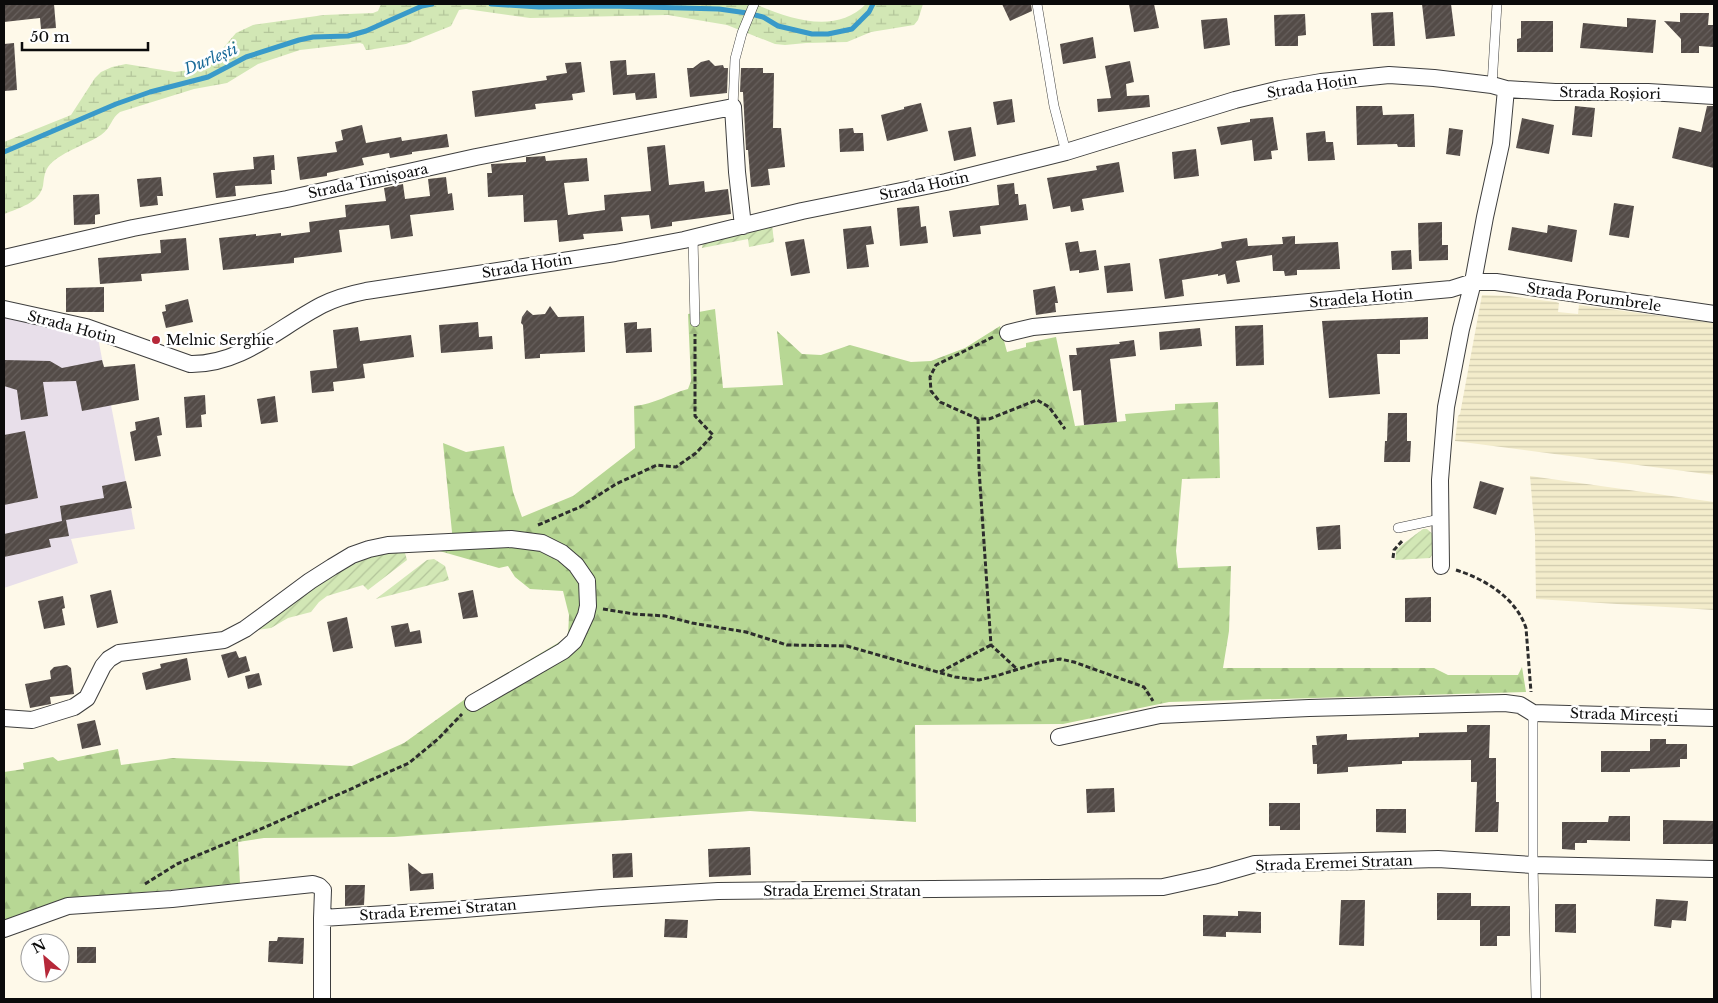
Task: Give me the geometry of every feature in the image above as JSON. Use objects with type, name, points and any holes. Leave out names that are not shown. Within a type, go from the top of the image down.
[{"type":"street","name":"Strada Hotin","points":[[4,309],[86,327],[190,364],[205,364],[222,361],[249,350],[310,312],[345,295],[615,253],[743,226],[802,211],[946,182],[1066,152],[1234,100],[1280,89],[1313,83],[1389,75],[1434,78],[1499,87]]},
{"type":"street","name":"Strada Roșiori","points":[[1499,87],[1555,92],[1648,92],[1714,96]]},
{"type":"street","points":[[1441,566],[1440,480],[1446,407],[1501,144],[1499,87]]},
{"type":"street","points":[[733,107],[743,226]]},
{"type":"street","name":"Strada Timișoara","points":[[4,258],[133,228],[287,198],[476,157],[733,107]]},
{"type":"street","name":"Strada Porumbrele","points":[[1473,282],[1496,282],[1714,314]]},
{"type":"street","name":"Stradela Hotin","points":[[1008,333],[1033,327],[1451,289],[1473,282]]},
{"type":"street","points":[[4,718],[32,720],[74,707],[87,698],[103,666],[109,659],[119,653],[218,641],[236,635],[310,581],[352,555],[369,549],[388,545],[511,539],[542,543],[562,553],[576,565],[587,581],[588,606],[574,641],[473,703]]},
{"type":"street","points":[[1059,737],[1160,715],[1309,708],[1504,703],[1520,705],[1533,713]]},
{"type":"street","name":"Strada Mircești","points":[[1533,713],[1714,718]]},
{"type":"street","name":"Strada Eremei Stratan","points":[[322,918],[718,891],[1163,887],[1255,864],[1438,859],[1532,865],[1714,869]]},
{"type":"street","points":[[4,929],[68,906],[172,899],[313,884],[320,886],[323,890],[322,999]]},
{"type":"lane","points":[[733,107],[735,59],[744,28],[754,4]]},
{"type":"lane","points":[[1037,4],[1054,106],[1066,152]]},
{"type":"lane","points":[[1497,4],[1499,87]]},
{"type":"lane","points":[[693,237],[695,322]]},
{"type":"lane","points":[[1398,528],[1440,519]]},
{"type":"lane","points":[[1533,713],[1532,865],[1536,999]]},
{"type":"path","points":[[511,539],[580,507],[616,484],[657,465],[676,467],[696,453],[714,434],[695,416],[695,322]]},
{"type":"path","points":[[1008,333],[994,336],[971,350],[936,365],[930,377],[930,391],[940,402],[978,419],[989,419],[1036,400],[1049,407],[1065,429]]},
{"type":"path","points":[[978,419],[979,469],[991,645],[1017,669]]},
{"type":"path","points":[[1441,566],[1467,574],[1498,590],[1520,614],[1526,628],[1533,713]]},
{"type":"path","points":[[588,606],[634,614],[665,616],[692,623],[746,632],[787,645],[848,646],[955,677],[979,680],[1038,663],[1060,659],[1074,662],[1144,687],[1160,715]]},
{"type":"path","points":[[940,672],[991,645]]},
{"type":"path","points":[[142,885],[177,864],[270,826],[409,763],[438,739],[473,703]]},
{"type":"shaded area","points":[[1482,295],[1509,296],[1556,302],[1559,303],[1558,312],[1578,314],[1579,305],[1714,323],[1714,475],[1455,441],[1458,416],[1460,414]]},
{"type":"shaded area","points":[[4,316],[98,338],[135,529],[71,539],[78,563],[4,588]]},
{"type":"shaded area","points":[[1530,476],[1714,502],[1714,610],[1536,599],[1535,534]]},
{"type":"green space","points":[[381,4],[755,4],[797,19],[827,22],[854,14],[866,4],[923,4],[918,20],[914,25],[871,32],[847,42],[785,45],[775,44],[727,25],[668,15],[530,18],[466,9],[459,10],[451,26],[406,44],[368,50],[360,43],[300,50],[258,64],[227,83],[194,89],[120,112],[101,135],[65,153],[48,167],[41,192],[33,201],[4,214],[4,142],[71,115],[101,72],[126,64],[175,72],[189,70],[212,61],[236,33],[253,25],[324,15],[373,13],[378,11]]},
{"type":"green space","points":[[772,224],[774,242],[749,247],[748,239],[702,248],[703,241]]},
{"type":"green space","points":[[715,309],[723,388],[783,385],[777,331],[802,354],[821,355],[850,345],[911,362],[931,361],[965,348],[1000,326],[1007,352],[1026,347],[1026,343],[1056,337],[1075,426],[1126,421],[1125,414],[1175,410],[1175,404],[1218,402],[1220,478],[1182,479],[1176,551],[1178,568],[1231,566],[1229,631],[1223,668],[1434,668],[1448,675],[1518,675],[1522,667],[1526,692],[1169,702],[1063,724],[915,725],[916,822],[750,811],[394,837],[264,838],[238,842],[240,884],[73,898],[4,923],[4,772],[24,769],[23,763],[53,757],[58,761],[118,749],[121,765],[173,758],[352,766],[404,743],[475,692],[568,637],[569,615],[563,591],[530,589],[515,577],[508,566],[499,568],[436,550],[452,546],[443,443],[466,452],[504,446],[513,492],[522,517],[573,496],[635,448],[634,406],[649,403],[688,389],[691,381],[688,314]]},
{"type":"green space","points":[[1423,529],[1427,529],[1435,536],[1434,552],[1430,558],[1395,560],[1396,551]]},
{"type":"green space","points":[[393,549],[405,553],[407,560],[368,590],[363,585],[327,596],[311,612],[288,618],[271,628],[257,630],[238,643],[235,641],[345,563]]},
{"type":"green space","points":[[434,559],[445,566],[449,580],[376,599],[427,560]]},
{"type":"building","points":[[4,4],[54,4],[56,28],[41,29],[40,18],[4,22]]},
{"type":"building","points":[[1002,4],[1031,4],[1032,11],[1010,21]]},
{"type":"building","points":[[1129,4],[1154,4],[1159,28],[1134,32]]},
{"type":"building","points":[[1422,4],[1451,4],[1455,36],[1426,39]]},
{"type":"building","points":[[1393,12],[1395,46],[1373,46],[1371,13]]},
{"type":"building","points":[[1680,13],[1709,13],[1708,25],[1713,25],[1713,47],[1699,46],[1699,53],[1681,53],[1681,39],[1664,21],[1680,22]]},
{"type":"building","points":[[1305,14],[1306,35],[1298,36],[1298,46],[1275,46],[1274,15]]},
{"type":"building","points":[[1227,18],[1230,45],[1204,49],[1201,20]]},
{"type":"building","points":[[1627,18],[1656,20],[1653,53],[1580,48],[1583,23],[1627,27]]},
{"type":"building","points":[[1521,21],[1553,21],[1553,52],[1517,52],[1517,39],[1521,38]]},
{"type":"building","points":[[1093,37],[1096,58],[1063,64],[1060,44]]},
{"type":"building","points":[[14,43],[17,90],[4,91],[4,44]]},
{"type":"building","points":[[626,60],[627,75],[655,73],[657,98],[636,100],[635,93],[613,95],[610,61]]},
{"type":"building","points":[[709,60],[715,66],[723,65],[724,68],[728,68],[727,93],[690,97],[687,68],[693,68],[701,62]]},
{"type":"building","points":[[1130,61],[1134,82],[1126,84],[1127,96],[1149,95],[1150,107],[1098,112],[1097,99],[1111,98],[1105,66]]},
{"type":"building","points":[[581,62],[585,92],[572,94],[573,100],[535,104],[536,109],[475,117],[472,91],[547,80],[546,76],[567,73],[565,63]]},
{"type":"building","points":[[741,68],[763,68],[763,73],[774,73],[773,128],[781,128],[785,167],[768,169],[770,185],[751,187],[748,150],[746,150],[743,92],[740,92]]},
{"type":"building","points":[[1012,99],[1015,122],[997,125],[993,102]]},
{"type":"building","points":[[921,103],[928,131],[887,141],[881,115]]},
{"type":"building","points":[[1356,106],[1382,106],[1383,115],[1414,114],[1415,147],[1398,147],[1397,144],[1357,145]]},
{"type":"building","points":[[1575,106],[1595,108],[1592,137],[1572,135]]},
{"type":"building","points":[[1707,106],[1714,106],[1714,168],[1672,158],[1679,127],[1701,132]]},
{"type":"building","points":[[1273,117],[1278,150],[1271,151],[1272,159],[1254,161],[1252,140],[1221,145],[1217,127],[1250,122],[1250,119]]},
{"type":"building","points":[[1522,118],[1554,125],[1549,154],[1516,148]]},
{"type":"building","points":[[362,125],[366,143],[401,137],[402,141],[447,134],[449,147],[412,152],[412,154],[390,158],[389,153],[362,158],[364,165],[327,173],[327,176],[300,180],[297,157],[337,152],[335,142],[343,140],[341,130]]},
{"type":"building","points":[[971,127],[976,156],[954,161],[948,131]]},
{"type":"building","points":[[853,128],[854,133],[863,133],[864,151],[840,152],[839,129]]},
{"type":"building","points":[[1449,128],[1463,130],[1460,156],[1446,154]]},
{"type":"building","points":[[1325,131],[1326,142],[1333,142],[1335,160],[1308,161],[1306,133]]},
{"type":"building","points":[[665,145],[669,185],[704,181],[705,192],[728,189],[731,214],[672,222],[672,226],[651,229],[649,215],[621,217],[623,231],[583,234],[584,239],[559,242],[557,220],[524,222],[523,195],[488,197],[487,173],[492,173],[491,164],[526,162],[526,157],[545,156],[546,161],[587,158],[589,181],[564,183],[568,215],[605,210],[604,195],[651,191],[647,147]]},
{"type":"building","points":[[1196,149],[1199,176],[1174,179],[1172,152]]},
{"type":"building","points":[[274,155],[275,170],[271,170],[272,184],[235,186],[236,196],[216,198],[213,173],[254,169],[253,157]]},
{"type":"building","points":[[1119,162],[1124,192],[1082,199],[1084,210],[1071,212],[1070,206],[1053,209],[1047,178],[1097,170],[1096,166]]},
{"type":"building","points":[[161,177],[163,196],[157,196],[158,205],[140,207],[137,179]]},
{"type":"building","points":[[446,177],[448,194],[452,193],[454,210],[410,215],[413,236],[391,239],[389,225],[339,230],[342,252],[294,258],[294,263],[223,270],[219,238],[281,233],[281,236],[310,232],[309,222],[346,217],[345,205],[386,201],[384,188],[403,184],[405,199],[430,196],[428,179]]},
{"type":"building","points":[[1014,183],[1019,205],[1026,204],[1028,220],[980,226],[981,234],[953,237],[949,211],[999,205],[997,185]]},
{"type":"building","points":[[99,194],[100,214],[95,215],[95,224],[74,225],[73,195]]},
{"type":"building","points":[[1614,203],[1634,206],[1629,238],[1609,235]]},
{"type":"building","points":[[919,206],[921,227],[926,226],[928,243],[900,246],[897,208]]},
{"type":"building","points":[[1442,222],[1442,245],[1448,245],[1448,260],[1419,261],[1418,223]]},
{"type":"building","points":[[1548,225],[1577,230],[1572,262],[1508,250],[1512,227],[1547,233]]},
{"type":"building","points":[[871,226],[874,244],[866,245],[869,267],[847,269],[843,229]]},
{"type":"building","points":[[1295,236],[1295,244],[1338,242],[1340,269],[1297,270],[1297,275],[1285,276],[1284,271],[1273,271],[1272,255],[1236,261],[1240,282],[1227,284],[1225,274],[1182,280],[1184,296],[1165,299],[1159,259],[1222,248],[1221,242],[1247,238],[1248,246],[1283,244],[1282,237]]},
{"type":"building","points":[[186,238],[189,270],[141,274],[142,281],[100,284],[98,258],[161,253],[160,240]]},
{"type":"building","points":[[804,239],[810,273],[791,276],[785,242]]},
{"type":"building","points":[[1078,241],[1080,252],[1096,250],[1099,270],[1079,273],[1079,270],[1070,271],[1065,243]]},
{"type":"building","points":[[1411,250],[1412,269],[1392,270],[1391,251]]},
{"type":"building","points":[[1130,263],[1133,291],[1107,293],[1104,266]]},
{"type":"building","points":[[1055,286],[1058,303],[1055,303],[1056,312],[1036,315],[1033,290]]},
{"type":"building","points":[[104,287],[104,312],[66,312],[66,288]]},
{"type":"building","points":[[188,299],[193,322],[166,328],[162,312],[166,311],[165,305]]},
{"type":"building","points":[[550,306],[558,317],[584,316],[585,352],[540,354],[540,358],[525,359],[522,317],[527,310],[533,315],[545,314]]},
{"type":"building","points":[[1428,317],[1428,339],[1400,340],[1400,354],[1377,354],[1380,394],[1329,398],[1322,321]]},
{"type":"building","points":[[478,322],[479,337],[492,336],[493,349],[441,353],[439,325]]},
{"type":"building","points":[[637,322],[637,329],[651,328],[652,352],[626,353],[624,323]]},
{"type":"building","points":[[1263,325],[1264,365],[1236,366],[1235,326]]},
{"type":"building","points":[[358,327],[360,341],[411,335],[414,357],[363,364],[365,378],[333,382],[334,391],[312,393],[310,371],[337,368],[333,330]]},
{"type":"building","points":[[1200,328],[1202,346],[1160,350],[1159,332]]},
{"type":"building","points":[[1134,340],[1136,356],[1110,359],[1117,422],[1084,425],[1081,390],[1073,391],[1069,355],[1077,355],[1076,348],[1120,344],[1119,342]]},
{"type":"building","points":[[4,360],[50,361],[62,368],[102,360],[104,367],[135,364],[139,400],[82,411],[76,381],[43,382],[48,416],[21,420],[17,390],[4,386]]},
{"type":"building","points":[[205,395],[206,414],[201,415],[202,427],[186,428],[184,397]]},
{"type":"building","points":[[275,396],[278,422],[261,424],[257,399]]},
{"type":"building","points":[[1388,413],[1407,413],[1407,441],[1411,441],[1410,462],[1384,462]]},
{"type":"building","points":[[159,417],[162,435],[157,436],[161,456],[135,461],[130,432],[136,430],[135,422]]},
{"type":"building","points":[[25,431],[38,498],[4,505],[4,435]]},
{"type":"building","points":[[126,481],[132,508],[66,520],[69,536],[49,539],[51,547],[4,557],[4,534],[62,521],[60,506],[104,498],[102,486]]},
{"type":"building","points":[[1480,481],[1504,488],[1496,515],[1473,508]]},
{"type":"building","points":[[1340,525],[1341,549],[1318,550],[1316,527]]},
{"type":"building","points":[[111,590],[118,623],[97,628],[90,595]]},
{"type":"building","points":[[473,590],[478,617],[463,619],[458,593]]},
{"type":"building","points":[[63,596],[65,608],[62,609],[65,625],[44,629],[38,601]]},
{"type":"building","points":[[1431,597],[1431,622],[1405,622],[1405,598]]},
{"type":"building","points":[[347,617],[353,648],[333,652],[327,622]]},
{"type":"building","points":[[408,623],[410,632],[420,630],[422,643],[395,647],[391,626]]},
{"type":"building","points":[[236,651],[239,658],[246,656],[250,671],[228,678],[221,655]]},
{"type":"building","points":[[187,658],[191,680],[146,690],[142,673],[161,668],[160,664]]},
{"type":"building","points":[[67,665],[71,668],[74,694],[50,697],[51,704],[30,708],[25,684],[51,679],[50,671],[54,667]]},
{"type":"building","points":[[259,673],[262,685],[248,689],[245,676]]},
{"type":"building","points":[[95,720],[101,745],[82,749],[77,724]]},
{"type":"building","points":[[1467,725],[1490,725],[1489,758],[1496,758],[1496,802],[1499,802],[1498,832],[1475,832],[1477,782],[1471,782],[1471,760],[1402,761],[1402,764],[1348,767],[1348,772],[1317,774],[1317,764],[1313,764],[1312,745],[1317,745],[1316,736],[1347,734],[1347,740],[1419,737],[1419,733],[1467,732]]},
{"type":"building","points":[[1650,739],[1666,739],[1666,744],[1687,744],[1687,759],[1680,759],[1680,767],[1630,769],[1630,772],[1601,772],[1601,751],[1650,751]]},
{"type":"building","points":[[1114,788],[1115,812],[1087,813],[1086,789]]},
{"type":"building","points":[[1269,803],[1300,803],[1300,830],[1280,830],[1280,826],[1269,826]]},
{"type":"building","points":[[1376,809],[1406,809],[1406,833],[1376,832]]},
{"type":"building","points":[[1609,816],[1630,816],[1630,841],[1587,840],[1587,843],[1575,843],[1575,850],[1562,849],[1562,822],[1608,822]]},
{"type":"building","points":[[1663,820],[1714,821],[1714,844],[1663,844]]},
{"type":"building","points":[[750,847],[751,875],[709,877],[708,849]]},
{"type":"building","points":[[632,853],[633,877],[613,878],[612,854]]},
{"type":"building","points":[[408,863],[422,874],[433,873],[434,889],[410,891]]},
{"type":"building","points":[[345,885],[365,885],[364,905],[345,906]]},
{"type":"building","points":[[1437,893],[1471,893],[1471,906],[1510,906],[1510,936],[1497,936],[1497,946],[1480,946],[1480,920],[1437,920]]},
{"type":"building","points":[[1656,899],[1688,901],[1686,921],[1672,920],[1671,928],[1654,926]]},
{"type":"building","points":[[1341,900],[1365,900],[1364,946],[1339,945]]},
{"type":"building","points":[[1555,904],[1576,904],[1576,933],[1555,932]]},
{"type":"building","points":[[1238,911],[1261,912],[1261,933],[1226,932],[1226,937],[1203,936],[1203,915],[1238,916]]},
{"type":"building","points":[[665,919],[688,920],[687,938],[664,937]]},
{"type":"building","points":[[278,937],[304,938],[303,964],[268,962],[269,941],[277,941]]},
{"type":"building","points":[[77,947],[96,947],[96,963],[77,963]]},
{"type":"waterway","name":"Durlești","points":[[4,152],[116,104],[150,92],[208,77],[246,57],[299,40],[313,37],[348,36],[366,31],[422,6],[432,4]]},
{"type":"waterway","name":"Durlești","points":[[491,4],[539,7],[610,6],[719,9],[763,17],[778,26],[812,34],[828,34],[852,29],[869,12],[873,4]]},
{"type":"place","name":"Melnic Serghie","points":[[156,340]]}]
